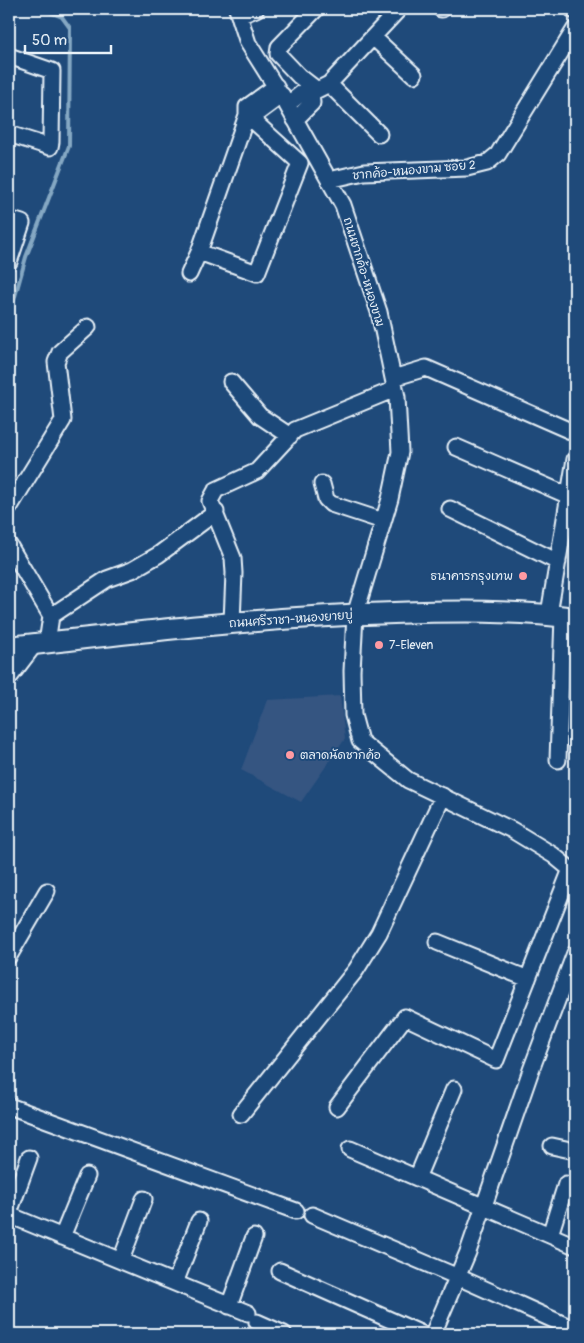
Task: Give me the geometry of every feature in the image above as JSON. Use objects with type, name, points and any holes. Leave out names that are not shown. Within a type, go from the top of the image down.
[{"type":"main road","name":"ถนนศรีราชา-หนองยายบู่","points":[[9,647],[232,622],[355,614],[456,612],[562,616]]},
{"type":"street","points":[[238,12],[256,9]]},
{"type":"street","points":[[316,9],[279,47],[278,54],[299,76],[379,134]]},
{"type":"street","points":[[296,120],[312,103],[319,89],[400,9]]},
{"type":"street","name":"ถนนชากค้อ-หนองขาม","points":[[238,12],[248,43],[296,120],[343,205],[379,312],[394,383],[400,452],[390,499],[355,614],[352,671],[353,715],[360,741],[408,780],[512,830],[553,855],[573,871]]},
{"type":"street","name":"ชากค้อ-หนองขาม ซอย 2","points":[[329,180],[364,172],[467,168],[487,163],[498,154],[575,29]]},
{"type":"street","points":[[373,37],[414,75]]},
{"type":"street","points":[[9,56],[52,71],[50,147],[9,134]]},
{"type":"street","points":[[247,115],[259,112],[281,96],[319,89]]},
{"type":"street","points":[[199,252],[257,273],[300,164],[247,115]]},
{"type":"street","points":[[189,274],[199,252],[247,115]]},
{"type":"street","points":[[9,219],[22,223],[9,262]]},
{"type":"street","points":[[9,508],[63,420],[56,362],[60,352],[88,327]]},
{"type":"street","points":[[232,622],[233,558],[210,501],[216,490],[257,471],[295,430],[426,368],[575,433]]},
{"type":"street","points":[[231,382],[260,416],[290,436]]},
{"type":"street","points":[[456,447],[569,496]]},
{"type":"street","points":[[558,760],[562,616],[558,562],[575,459]]},
{"type":"street","points":[[322,484],[326,499],[331,504],[383,521]]},
{"type":"street","points":[[450,509],[558,562]]},
{"type":"street","points":[[9,678],[41,643],[51,616],[107,579],[132,570],[158,555],[216,512]]},
{"type":"street","points":[[9,545],[51,616]]},
{"type":"street","points":[[241,1114],[356,970],[379,933],[443,796]]},
{"type":"street","points":[[337,1108],[404,1017],[496,1060],[573,871]]},
{"type":"street","points":[[9,956],[46,891]]},
{"type":"street","points":[[438,942],[528,980]]},
{"type":"street","points":[[433,1334],[458,1277],[531,1070],[575,953]]},
{"type":"street","points":[[417,1178],[454,1089]]},
{"type":"street","points":[[9,1106],[296,1211]]},
{"type":"street","points":[[552,1146],[575,1151]]},
{"type":"street","points":[[350,1149],[575,1246]]},
{"type":"street","points":[[28,1158],[9,1214],[228,1306],[284,1334]]},
{"type":"street","points":[[62,1237],[86,1176]]},
{"type":"street","points":[[550,1235],[566,1184]]},
{"type":"street","points":[[121,1260],[144,1199]]},
{"type":"street","points":[[312,1215],[567,1326]]},
{"type":"street","points":[[175,1283],[199,1221]]},
{"type":"street","points":[[228,1306],[254,1237]]},
{"type":"street","points":[[280,1271],[422,1334]]},
{"type":"shaded area","name":"ตลาดนัดชากค้อ","points":[[340,696],[345,739],[301,802],[241,770],[267,700]]},
{"type":"waterway","points":[[9,318],[26,257],[69,146],[70,28],[62,17],[42,9]]},
{"type":"place","name":"ธนาคารกรุงเทพ","points":[[523,576]]},
{"type":"place","name":"7-Eleven","points":[[379,645]]},
{"type":"place","name":"ตลาดนัดชากค้อ","points":[[290,755]]}]
